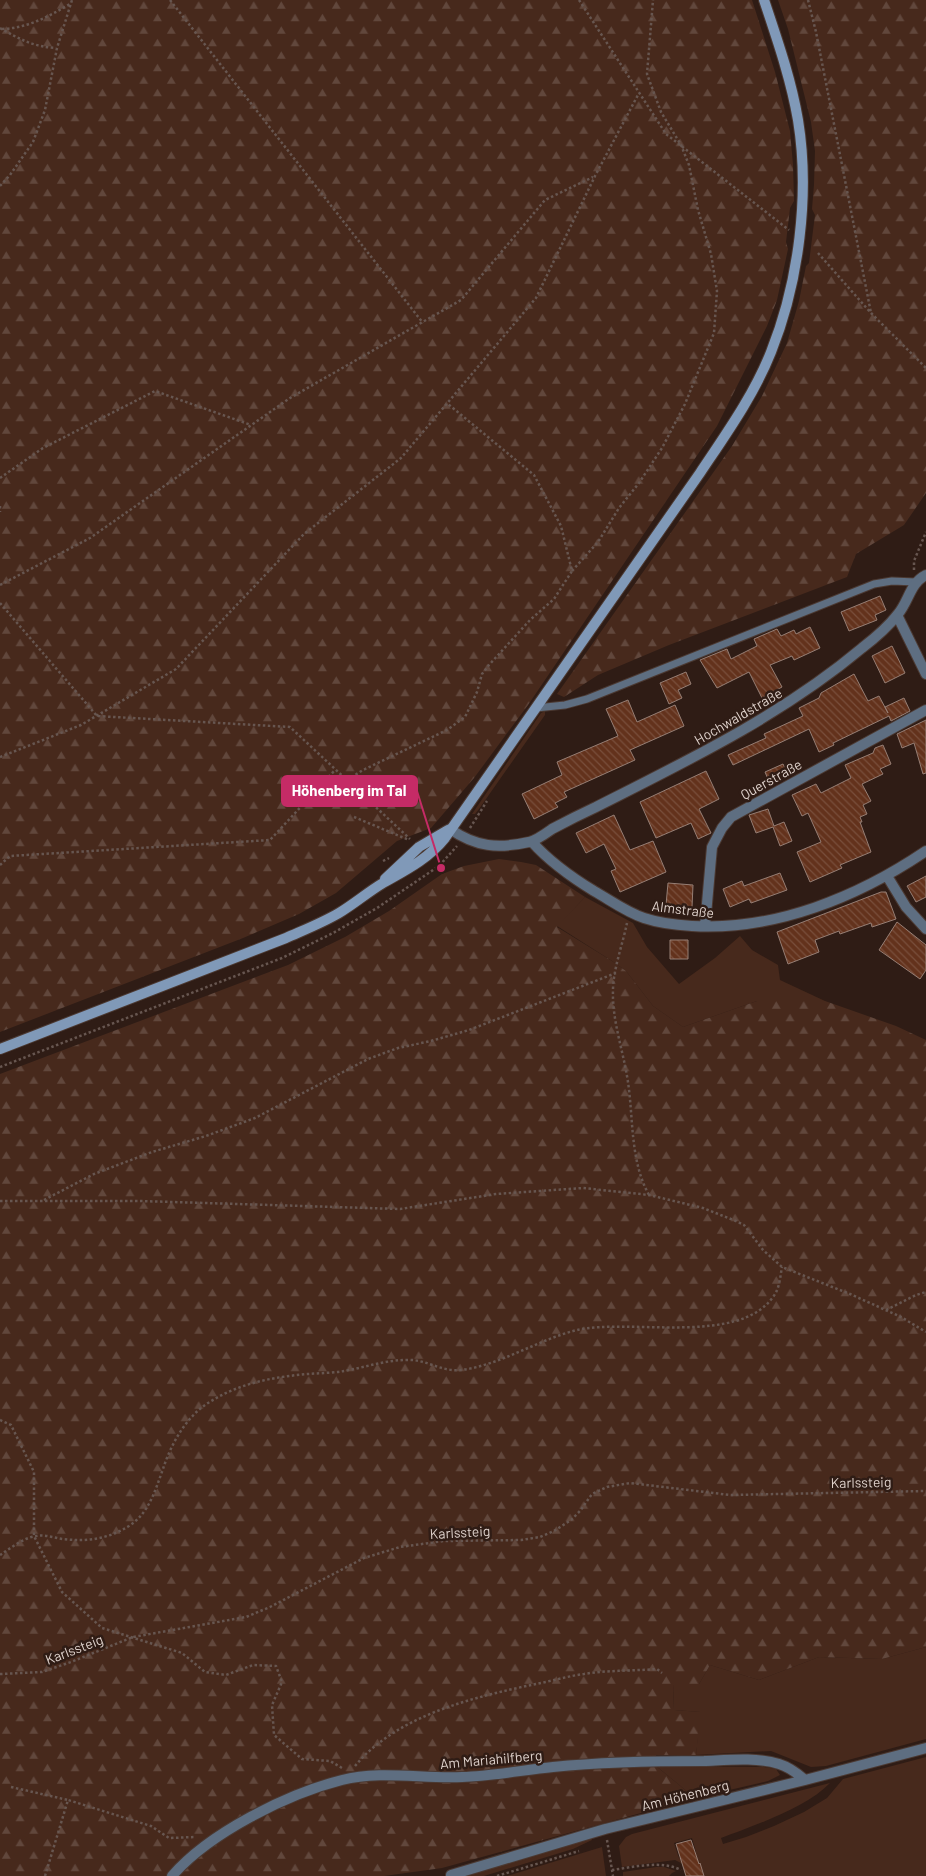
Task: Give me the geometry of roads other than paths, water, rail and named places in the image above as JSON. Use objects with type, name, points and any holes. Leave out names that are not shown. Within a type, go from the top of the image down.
[{"type":"main road","points":[[0,1049],[304,930],[338,914],[429,855],[439,846],[730,429],[771,352],[789,293],[799,242],[803,176],[798,119],[789,82],[764,0]]},
{"type":"street","name":"Hochwaldstraße","points":[[532,842],[575,817],[716,746],[770,715],[830,675],[865,646],[897,615],[916,582],[926,575]]},
{"type":"street","points":[[897,615],[926,674]]},
{"type":"street","name":"Querstraße","points":[[705,926],[712,847],[722,828],[732,817],[926,710]]},
{"type":"street","points":[[450,829],[467,840],[489,846],[532,842]]},
{"type":"street","name":"Almstraße","points":[[532,842],[560,868],[630,912],[658,922],[705,926],[746,925],[801,912],[887,876],[926,851]]},
{"type":"street","points":[[887,876],[906,908],[926,929]]},
{"type":"street","name":"Am Höhenberg","points":[[451,1876],[605,1829],[926,1748]]},
{"type":"street","name":"Am Mariahilfberg","points":[[172,1876],[192,1857],[220,1836],[292,1797],[346,1777],[463,1777],[596,1764],[749,1760],[787,1767],[805,1780]]},
{"type":"lane","points":[[536,708],[565,705],[587,700],[874,584],[892,581],[916,582]]},
{"type":"place","name":"Höhenberg im Tal","points":[[441,868]]}]
